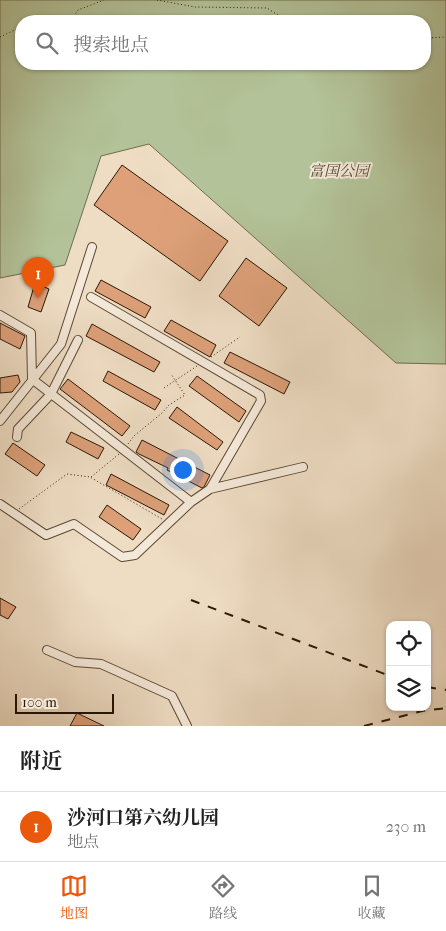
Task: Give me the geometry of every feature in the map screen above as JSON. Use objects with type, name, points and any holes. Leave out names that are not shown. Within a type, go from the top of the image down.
[{"type":"street","points":[[0,420],[61,344],[92,247]]},
{"type":"street","points":[[91,297],[260,395],[260,401],[210,489]]},
{"type":"street","points":[[0,315],[31,333],[32,380]]},
{"type":"street","points":[[17,437],[18,429],[51,394],[78,340]]},
{"type":"street","points":[[32,380],[191,502]]},
{"type":"street","points":[[0,504],[46,535],[74,524],[122,557],[135,555],[191,502],[210,489],[303,467]]},
{"type":"street","points":[[48,650],[75,662],[101,664],[172,696],[187,726]]},
{"type":"path","points":[[74,15],[78,10],[104,0]]},
{"type":"path","points":[[157,0],[195,7],[267,8],[278,15]]},
{"type":"path","points":[[0,37],[15,30]]},
{"type":"path","points":[[431,38],[446,37]]},
{"type":"path","points":[[90,477],[124,450],[134,436],[169,405],[185,395],[172,374]]},
{"type":"path","points":[[15,513],[67,474],[90,477],[169,523]]},
{"type":"green space","name":"富国公园","points":[[0,0],[446,0],[446,364],[396,363],[149,144],[101,156],[65,265],[0,278]]},
{"type":"building","points":[[122,165],[228,241],[200,281],[94,205]]},
{"type":"building","points":[[246,258],[287,288],[259,326],[219,296]]},
{"type":"building","points":[[101,280],[151,307],[145,318],[95,291]]},
{"type":"building","points":[[35,283],[49,289],[41,312],[28,307]]},
{"type":"building","points":[[171,320],[216,345],[210,357],[164,331]]},
{"type":"building","points":[[0,323],[25,336],[20,349],[0,339]]},
{"type":"building","points":[[92,324],[160,362],[154,372],[86,336]]},
{"type":"building","points":[[230,352],[290,382],[284,394],[224,363]]},
{"type":"building","points":[[108,371],[161,400],[155,410],[103,381]]},
{"type":"building","points":[[18,375],[20,382],[12,392],[0,393],[0,378]]},
{"type":"building","points":[[197,376],[246,411],[239,422],[189,386]]},
{"type":"building","points":[[68,379],[130,426],[122,436],[60,389]]},
{"type":"building","points":[[177,407],[223,442],[217,450],[169,418]]},
{"type":"building","points":[[71,432],[104,448],[98,459],[66,442]]},
{"type":"building","points":[[142,440],[210,475],[204,487],[202,488],[167,470],[168,468],[136,452]]},
{"type":"building","points":[[13,443],[45,465],[37,476],[5,454]]},
{"type":"building","points":[[111,474],[169,505],[164,515],[106,485]]},
{"type":"building","points":[[107,505],[141,529],[133,540],[99,517]]},
{"type":"building","points":[[0,598],[16,607],[8,619],[0,615]]},
{"type":"building","points":[[77,713],[104,726],[70,726]]},
{"type":"railway","points":[[191,600],[386,674]]},
{"type":"railway","points":[[431,688],[446,690]]},
{"type":"railway","points":[[364,726],[422,711],[446,708]]},
{"type":"place","name":"沙河口第六幼儿园","points":[[38,298]]}]
